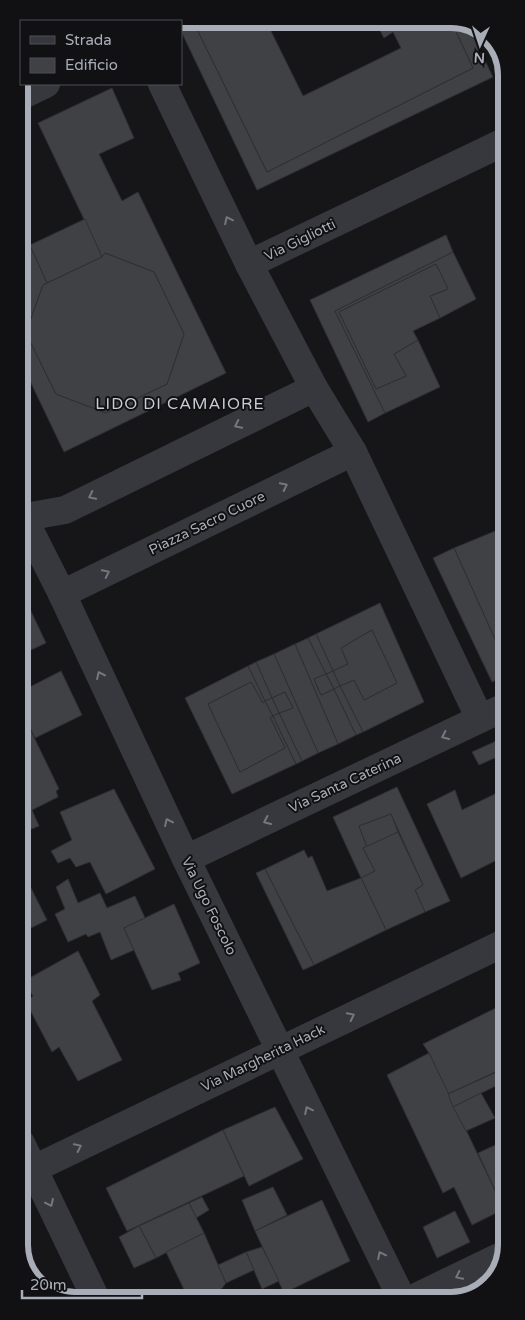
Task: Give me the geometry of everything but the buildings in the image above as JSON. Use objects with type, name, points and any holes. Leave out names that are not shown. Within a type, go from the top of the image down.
[{"type":"street","points":[[28,93],[44,85]]},
{"type":"street","name":"Via Gigliotti","points":[[162,85],[249,264],[498,145]]},
{"type":"street","points":[[249,264],[314,388],[353,452],[480,719]]},
{"type":"street","points":[[28,515],[65,510],[314,388]]},
{"type":"street","name":"Piazza Sacro Cuore","points":[[62,594],[353,452]]},
{"type":"street","name":"Via Ugo Foscolo","points":[[28,529],[62,594],[186,859],[399,1292]]},
{"type":"street","name":"Via Santa Caterina","points":[[186,859],[498,710]]},
{"type":"street","name":"Via Margherita Hack","points":[[28,1172],[498,946]]},
{"type":"street","points":[[28,1172],[92,1292]]},
{"type":"street","points":[[426,1292],[496,1258]]},
{"type":"district","name":"LIDO DI CAMAIORE","points":[[180,404]]}]
